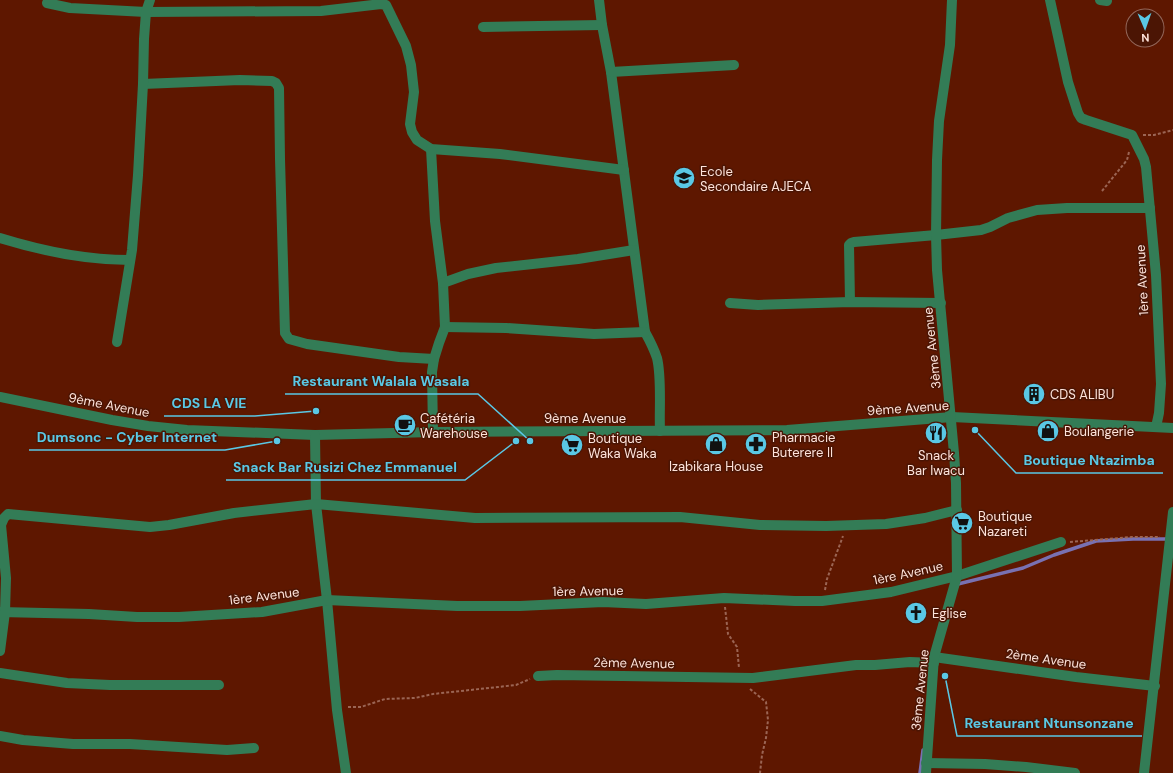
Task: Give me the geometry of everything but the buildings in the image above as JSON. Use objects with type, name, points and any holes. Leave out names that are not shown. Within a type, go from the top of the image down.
[{"type":"street","points":[[116,342],[132,250],[138,175],[144,39],[146,12],[150,0]]},
{"type":"street","points":[[599,0],[611,72],[645,332],[657,359],[659,371],[660,431]]},
{"type":"street","name":"3ème Avenue","points":[[952,0],[950,45],[939,121],[936,235],[937,270],[952,417],[957,510],[957,576],[934,660],[926,768],[1026,766],[1075,773]]},
{"type":"street","name":"1ère Avenue","points":[[1050,0],[1068,82],[1078,113],[1081,118],[1132,136],[1144,159],[1146,167],[1156,275],[1161,384],[1160,413],[1156,427]]},
{"type":"street","points":[[48,3],[70,8],[146,12],[320,11],[381,4],[386,5],[406,46],[411,65],[414,81],[410,124],[412,132],[417,140],[431,149],[500,154],[624,170]]},
{"type":"street","points":[[484,27],[602,25]]},
{"type":"street","points":[[611,72],[734,65]]},
{"type":"street","points":[[143,84],[240,80],[272,81],[276,83],[279,88],[286,337],[307,344],[399,357],[434,359]]},
{"type":"street","points":[[431,149],[435,221],[443,282],[446,328],[439,343],[432,372],[433,432]]},
{"type":"street","points":[[850,302],[849,245],[851,243],[981,230],[1008,218],[1038,210],[1067,208],[1150,208]]},
{"type":"street","points":[[0,238],[68,255],[92,259],[130,260]]},
{"type":"street","points":[[443,282],[468,274],[496,268],[578,259],[634,250]]},
{"type":"street","points":[[730,303],[758,305],[850,302],[941,303]]},
{"type":"street","points":[[446,328],[506,328],[594,334],[645,332]]},
{"type":"street","name":"9ème Avenue","points":[[0,396],[112,420],[148,426],[187,430],[315,434],[787,430],[952,417],[1173,428]]},
{"type":"street","points":[[315,434],[316,504],[327,600],[337,710],[346,773]]},
{"type":"street","points":[[0,651],[2,612],[6,578],[1,525],[4,518],[8,514],[150,527],[234,513],[316,504],[475,518],[680,517],[760,525],[847,526],[886,524],[926,518],[957,510]]},
{"type":"street","points":[[1144,773],[1173,512]]},
{"type":"street","name":"1ère Avenue","points":[[2,612],[179,617],[262,612],[327,600],[457,606],[520,606],[603,602],[646,604],[724,598],[822,601],[891,592],[957,576],[1061,542]]},
{"type":"street","name":"2ème Avenue","points":[[538,676],[754,678],[856,665],[875,665],[934,660],[1154,686]]},
{"type":"street","points":[[0,673],[66,683],[110,685],[219,685]]},
{"type":"street","points":[[0,736],[23,740],[73,744],[130,744],[227,750],[254,748]]},
{"type":"path","points":[[822,601],[827,579],[847,526]]},
{"type":"path","points":[[1061,542],[1132,537],[1170,537]]},
{"type":"path","points":[[337,710],[346,707],[361,707],[385,699],[415,698],[433,694],[516,685],[538,676]]},
{"type":"waterway","points":[[958,584],[1023,568],[1054,555],[1096,541],[1167,539]]},
{"type":"waterway","points":[[920,773],[923,750]]},
{"type":"place","name":"Ecole Secondaire AJECA","points":[[684,178]]},
{"type":"place","name":"CDS ALIBU","points":[[1034,394]]},
{"type":"place","name":"CDS LA VIE","points":[[316,411]]},
{"type":"place","name":"Cafétéria Warehouse","points":[[405,425]]},
{"type":"place","name":"Boutique Ntazimba","points":[[975,430]]},
{"type":"place","name":"Boulangerie","points":[[1048,431]]},
{"type":"place","name":"Snack Bar Iwacu","points":[[936,433]]},
{"type":"place","name":"Dumsonc - Cyber Internet","points":[[277,441]]},
{"type":"place","name":"Snack Bar Rusizi Chez Emmanuel","points":[[516,441]]},
{"type":"place","name":"Restaurant Walala Wasala","points":[[530,441]]},
{"type":"place","name":"Izabikara House","points":[[716,444]]},
{"type":"place","name":"Pharmacie Buterere II","points":[[756,444]]},
{"type":"place","name":"Boutique Waka Waka","points":[[572,445]]},
{"type":"place","name":"Boutique Nazareti","points":[[962,523]]},
{"type":"place","name":"Eglise","points":[[916,613]]},
{"type":"place","name":"Restaurant Ntunsonzane","points":[[945,676]]}]
